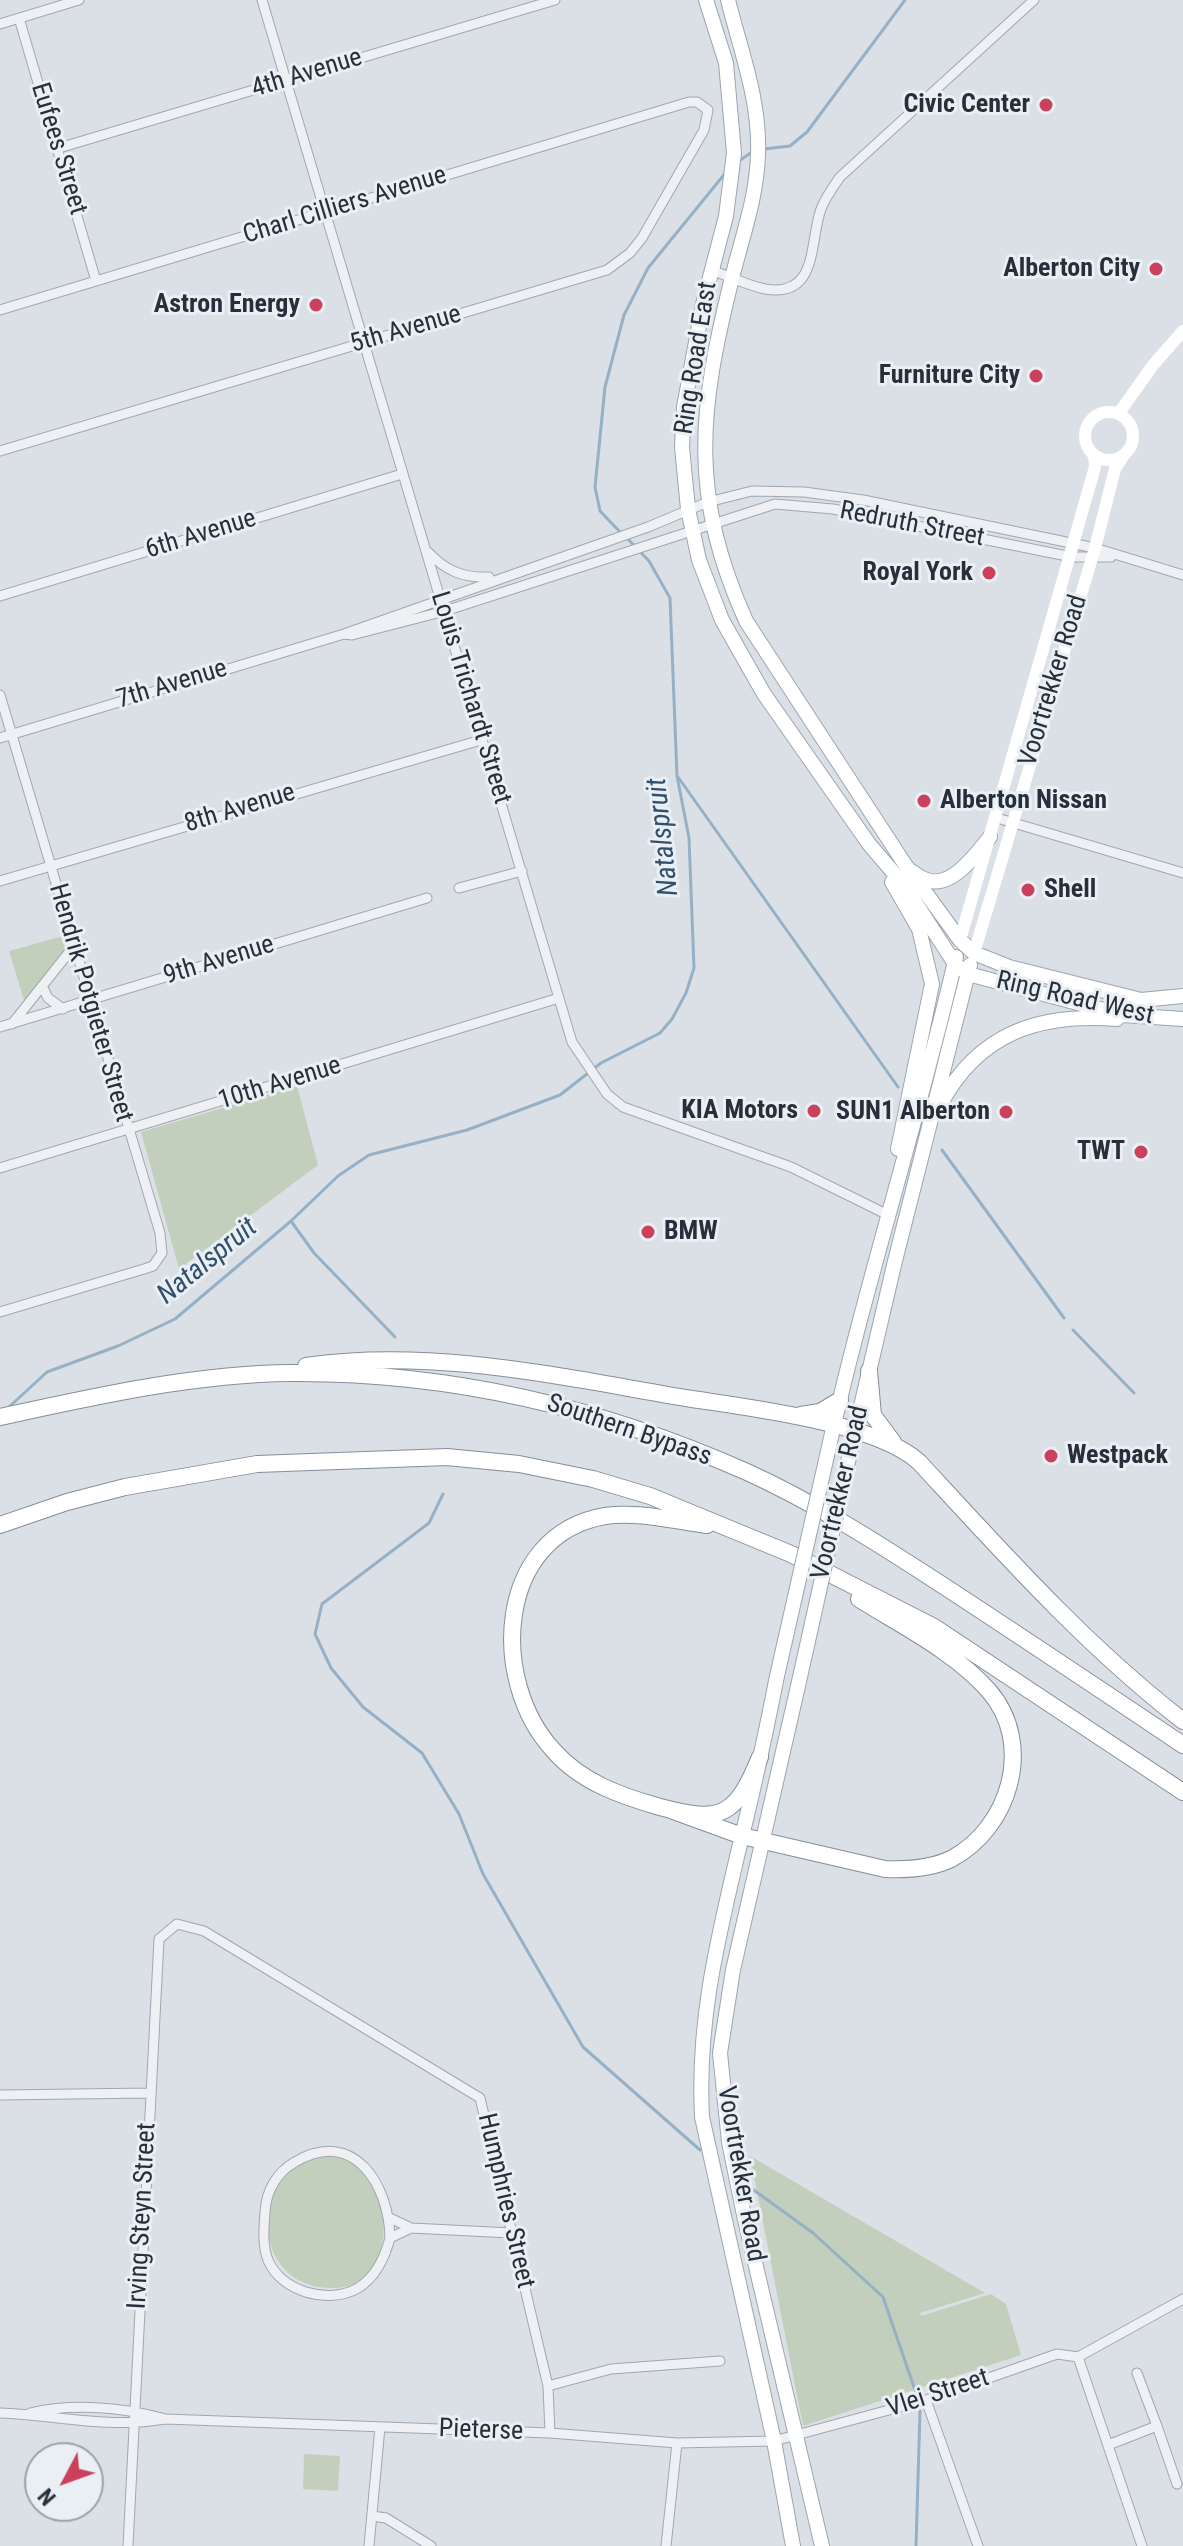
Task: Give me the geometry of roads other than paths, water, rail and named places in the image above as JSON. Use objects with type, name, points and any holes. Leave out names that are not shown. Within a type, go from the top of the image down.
[{"type":"highway","points":[[241,1375],[350,1359],[522,1370],[788,1416],[833,1426],[899,1447]]},
{"type":"highway","points":[[869,1371],[873,1415],[879,1427],[919,1462],[1029,1583],[1111,1661],[1183,1721]]},
{"type":"highway","name":"Southern Bypass","points":[[0,1417],[107,1394],[241,1375],[365,1376],[452,1384],[540,1400],[671,1441],[749,1473],[885,1548],[1183,1745]]},
{"type":"highway","points":[[788,1416],[814,1414],[840,1400]]},
{"type":"highway","name":"Southern Bypass","points":[[0,1525],[67,1502],[214,1470],[257,1464],[447,1457],[519,1464],[593,1479],[650,1496],[791,1554],[934,1627],[1183,1792]]},
{"type":"highway","points":[[729,1528],[631,1516],[605,1517],[562,1534],[544,1549],[526,1576],[516,1607],[511,1661],[521,1703],[536,1729],[553,1751],[585,1778],[742,1836],[885,1869],[908,1870],[951,1859],[984,1833],[1005,1796],[1012,1772],[1013,1748],[1009,1725],[989,1691],[941,1652],[791,1554]]},
{"type":"highway","points":[[668,1809],[698,1814],[722,1813],[745,1794],[760,1757]]},
{"type":"main road","name":"Ring Road East","points":[[706,0],[726,63],[734,128],[732,185],[711,270],[684,407],[682,447],[691,529],[708,587],[741,657],[869,844],[904,885],[955,964],[968,974]]},
{"type":"main road","name":"Ring Road East","points":[[728,0],[758,116],[758,157],[751,207],[710,378],[702,440],[711,522],[730,586],[746,621],[904,863],[960,940],[974,953]]},
{"type":"main road","points":[[904,863],[917,876],[938,882],[962,870],[990,837]]},
{"type":"main road","points":[[869,844],[919,929],[930,967],[930,1003],[887,1212]]},
{"type":"main road","name":"Voortrekker Road","points":[[793,2546],[774,2441],[701,2106],[703,2018],[833,1426],[960,940]]},
{"type":"main road","name":"Voortrekker Road","points":[[822,2546],[729,2142],[721,2068],[722,2031],[733,1970],[869,1371],[915,1178],[974,953]]},
{"type":"main road","name":"Ring Road West","points":[[974,953],[1009,967],[1141,1000],[1183,996]]},
{"type":"main road","name":"Ring Road West","points":[[968,974],[1142,1018],[1181,1020]]},
{"type":"main road","points":[[934,1113],[972,1061],[1026,1027],[1061,1017],[1142,1018]]},
{"type":"street","points":[[0,24],[79,0]]},
{"type":"street","name":"Louis Trichardt Street","points":[[262,0],[575,1047],[607,1094],[630,1110],[740,1147],[887,1212]]},
{"type":"street","name":"4th Avenue","points":[[59,148],[555,0]]},
{"type":"street","points":[[711,270],[753,286],[780,290],[800,279],[812,260],[821,210],[840,177],[1034,0]]},
{"type":"street","name":"Eufees Street","points":[[19,18],[96,281]]},
{"type":"street","name":"Charl Cilliers Avenue","points":[[0,310],[689,102]]},
{"type":"street","name":"5th Avenue","points":[[0,451],[576,281],[619,262],[642,238],[704,130],[708,110],[697,102],[689,102]]},
{"type":"street","points":[[1119,413],[1153,365],[1183,331]]},
{"type":"street","points":[[1100,413],[1119,413],[1132,429],[1130,448],[1114,460],[1094,455],[1085,438],[1091,419],[1100,413]]},
{"type":"street","name":"Voortrekker Road","points":[[960,940],[1073,550],[1095,467],[1094,455]]},
{"type":"street","name":"Voortrekker Road","points":[[974,953],[1093,554],[1115,469],[1124,455]]},
{"type":"street","name":"6th Avenue","points":[[0,596],[402,474]]},
{"type":"street","name":"7th Avenue","points":[[0,738],[344,634],[648,527],[688,509],[752,491],[804,492],[1073,550]]},
{"type":"street","name":"Redruth Street","points":[[654,542],[762,506],[805,505],[1073,550]]},
{"type":"street","name":"7th Avenue","points":[[344,634],[352,635],[445,611],[654,542]]},
{"type":"street","points":[[425,550],[442,566],[460,575],[501,577]]},
{"type":"street","points":[[1073,550],[1115,556],[1183,575]]},
{"type":"street","points":[[1037,680],[1054,684]]},
{"type":"street","name":"Hendrik Potgieter Street","points":[[0,695],[160,1233],[162,1253],[153,1266],[0,1312]]},
{"type":"street","name":"8th Avenue","points":[[0,881],[481,740]]},
{"type":"street","points":[[997,818],[1183,873]]},
{"type":"street","points":[[459,888],[522,871]]},
{"type":"street","name":"9th Avenue","points":[[0,1027],[427,898]]},
{"type":"street","points":[[12,1024],[74,946]]},
{"type":"street","points":[[42,986],[48,998],[63,1009]]},
{"type":"street","name":"10th Avenue","points":[[0,1168],[559,998]]},
{"type":"street","name":"Irving Steyn Street","points":[[128,2546],[159,1939],[177,1924],[204,1931]]},
{"type":"street","name":"Humphries Street","points":[[204,1931],[476,2094],[484,2106],[548,2386],[550,2433]]},
{"type":"street","points":[[0,2095],[149,2093]]},
{"type":"street","points":[[315,2153],[339,2153],[371,2172],[382,2188],[390,2218],[390,2238],[386,2255],[371,2277],[356,2289],[324,2295],[292,2287],[269,2263],[264,2226],[268,2193],[286,2167],[315,2153]]},
{"type":"street","points":[[390,2218],[411,2228],[511,2233]]},
{"type":"street","points":[[390,2238],[411,2228]]},
{"type":"street","points":[[1142,2546],[1078,2357],[1183,2299]]},
{"type":"street","name":"Vlei Street","points":[[796,2437],[926,2400],[1057,2354],[1078,2357]]},
{"type":"street","points":[[548,2386],[611,2369],[720,2361]]},
{"type":"street","points":[[1137,2373],[1177,2484]]},
{"type":"street","points":[[926,2400],[978,2546]]},
{"type":"street","name":"Pieterse","points":[[0,2413],[28,2414],[69,2409],[134,2411],[165,2419]]},
{"type":"street","name":"Pieterse","points":[[28,2414],[61,2421],[133,2424],[165,2419],[550,2433],[677,2443],[774,2441],[796,2437]]},
{"type":"street","points":[[1108,2445],[1157,2426]]},
{"type":"street","points":[[369,2546],[380,2427]]},
{"type":"street","points":[[666,2546],[677,2443]]},
{"type":"street","points":[[372,2516],[386,2518],[431,2546]]},
{"type":"waterway","name":"Natalspruit","points":[[764,149],[790,146],[807,132],[905,0]]},
{"type":"waterway","name":"Natalspruit","points":[[739,161],[752,152]]},
{"type":"waterway","name":"Natalspruit","points":[[621,533],[600,511],[595,487],[605,387],[624,315],[648,268],[727,171]]},
{"type":"waterway","name":"Natalspruit","points":[[9,1407],[47,1372],[118,1346],[175,1319],[291,1221],[338,1176],[369,1155],[467,1130],[560,1095],[601,1063],[660,1033],[672,1019],[686,993],[694,968],[689,838],[677,776],[670,598],[649,561],[627,538]]},
{"type":"waterway","points":[[678,777],[898,1087]]},
{"type":"waterway","points":[[942,1150],[1064,1318]]},
{"type":"waterway","points":[[291,1221],[314,1253],[395,1337]]},
{"type":"waterway","points":[[1073,1330],[1134,1393]]},
{"type":"waterway","points":[[443,1494],[429,1523],[322,1604],[315,1634],[331,1668],[363,1707],[422,1753],[459,1814],[483,1874],[583,2047],[700,2150]]},
{"type":"waterway","points":[[751,2188],[813,2233],[883,2297],[916,2393]]},
{"type":"waterway","points":[[916,2546],[920,2411]]},
{"type":"place","name":"Civic Center","points":[[1046,105]]},
{"type":"place","name":"Alberton City","points":[[1156,269]]},
{"type":"place","name":"Astron Energy","points":[[316,305]]},
{"type":"place","name":"Furniture City","points":[[1036,376]]},
{"type":"place","name":"Royal York","points":[[989,573]]},
{"type":"place","name":"Alberton Nissan","points":[[924,801]]},
{"type":"place","name":"Shell","points":[[1028,890]]},
{"type":"place","name":"KIA Motors","points":[[814,1111]]},
{"type":"place","name":"SUN1 Alberton","points":[[1006,1112]]},
{"type":"place","name":"TWT","points":[[1141,1152]]},
{"type":"place","name":"BMW","points":[[648,1232]]},
{"type":"place","name":"Westpack","points":[[1051,1456]]}]
